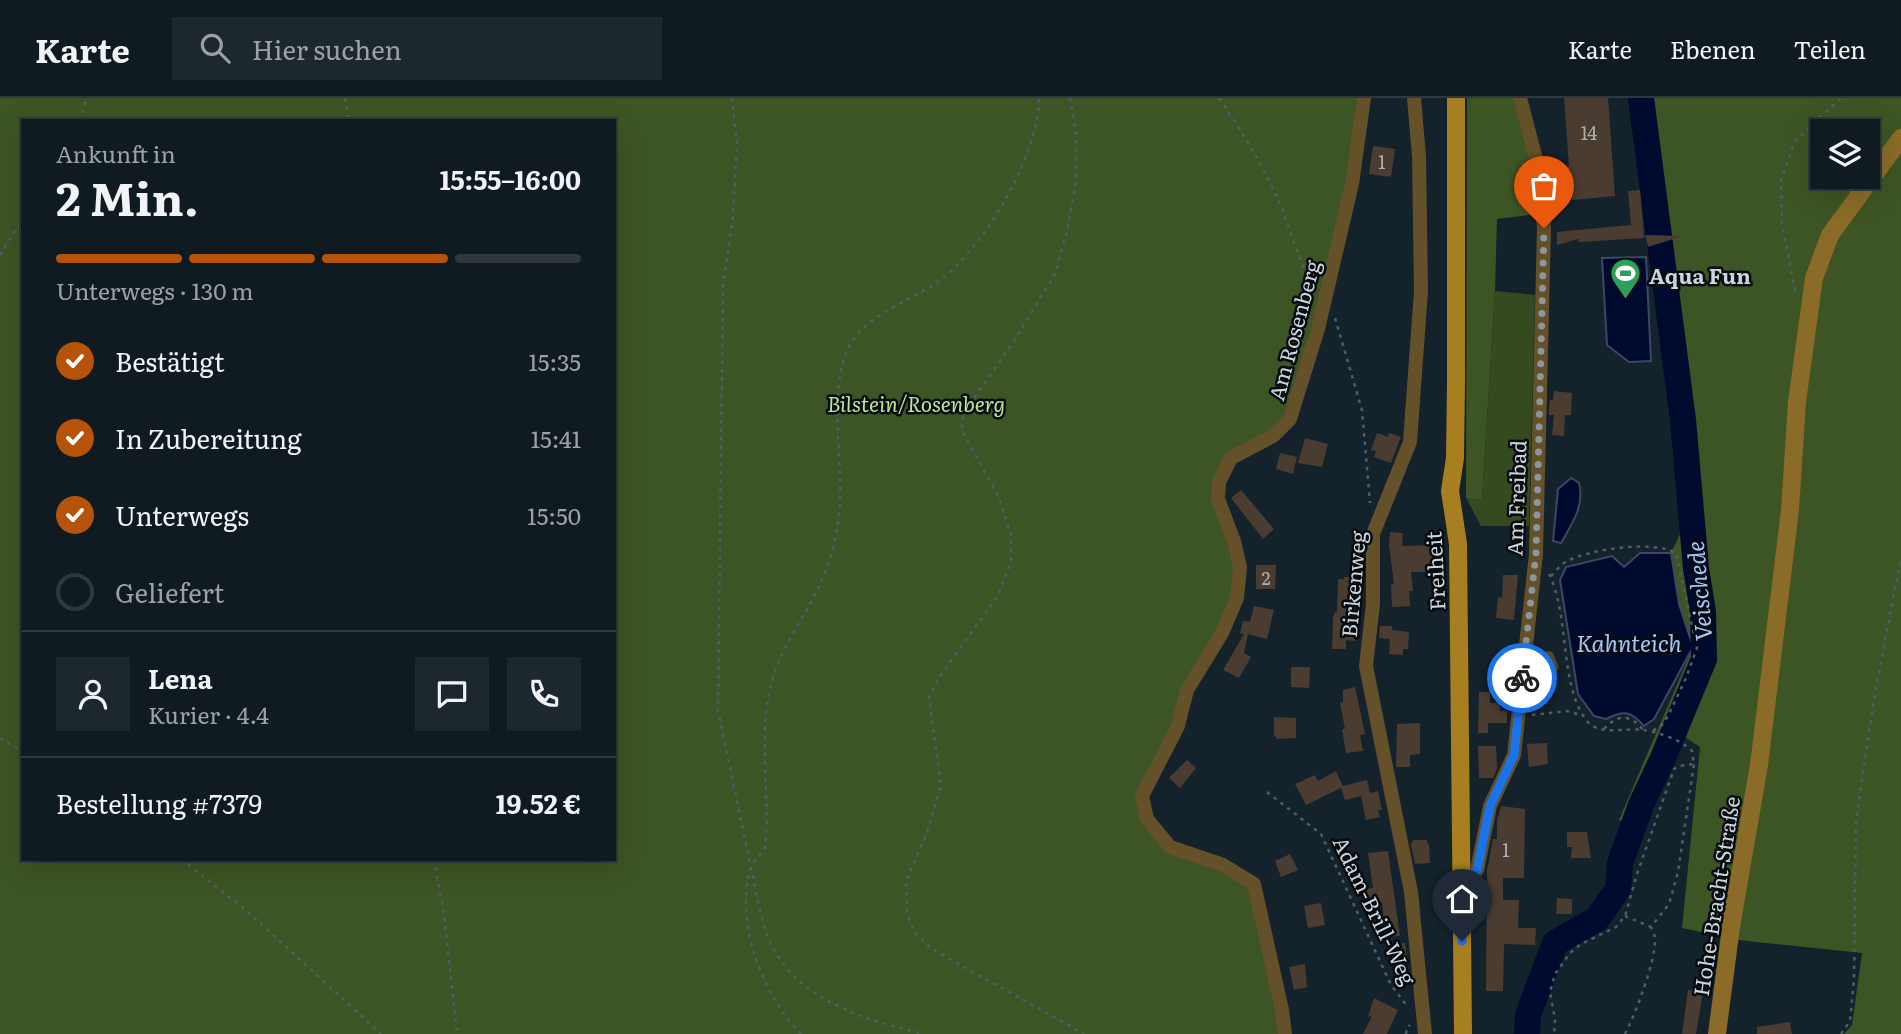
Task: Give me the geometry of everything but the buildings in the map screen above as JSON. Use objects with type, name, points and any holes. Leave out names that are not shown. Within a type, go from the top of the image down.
[{"type":"main road","name":"Freiheit","points":[[1457,102],[1455,457],[1450,491],[1458,544],[1463,1034]]},
{"type":"main road","name":"Hohe-Bracht-Straße","points":[[1717,1034],[1731,927],[1759,765],[1790,510],[1797,402],[1814,278],[1830,235],[1901,138]]},
{"type":"street","name":"Am Rosenberg","points":[[1285,1034],[1254,884],[1223,864],[1170,847],[1147,820],[1142,796],[1178,726],[1187,690],[1222,633],[1237,598],[1240,567],[1234,541],[1218,499],[1219,482],[1231,458],[1273,436],[1290,419],[1318,329],[1349,197],[1364,98]]},
{"type":"street","name":"Birkenweg","points":[[1414,98],[1419,156],[1422,291],[1410,442],[1373,534],[1373,604],[1366,666],[1410,892],[1425,1034]]},
{"type":"street","name":"Am Freibad","points":[[1460,888],[1477,870],[1490,806],[1514,755],[1536,554],[1544,228],[1537,163],[1520,98]]},
{"type":"lane","points":[[1521,685],[1545,680],[1555,667],[1550,655],[1525,654]]},
{"type":"path","points":[[80,119],[87,98]]},
{"type":"path","points":[[345,98],[349,119]]},
{"type":"path","points":[[732,98],[737,145],[733,216],[723,286],[718,712],[765,929],[774,950],[811,990],[833,1004],[890,1026],[924,1034]]},
{"type":"path","points":[[801,1034],[790,1023],[761,978],[748,923],[746,897],[751,866],[765,848],[766,703],[781,655],[820,586],[836,536],[841,481],[838,416],[845,356],[863,328],[881,314],[948,274],[982,236],[1028,153],[1039,114],[1039,98]]},
{"type":"path","points":[[1070,98],[1076,135],[1076,181],[1054,276],[961,421],[963,433],[999,497],[1011,535],[1011,562],[997,597],[938,679],[929,698],[941,786],[926,835],[906,882],[906,903],[907,914],[915,933],[932,949],[1084,1034]]},
{"type":"path","points":[[1807,316],[1792,285],[1782,224],[1781,180],[1795,141],[1841,98]]},
{"type":"path","points":[[0,255],[21,222]]},
{"type":"path","points":[[1551,576],[1569,560],[1602,552],[1651,547],[1668,548],[1676,553],[1697,648],[1668,716],[1662,725],[1651,732]]},
{"type":"path","points":[[1536,554],[1551,576],[1560,605],[1573,690],[1584,716],[1593,727],[1603,730],[1643,730],[1679,742],[1692,751],[1694,764],[1678,873],[1669,904],[1651,927]]},
{"type":"path","points":[[1842,1034],[1850,1021],[1854,979],[1856,820],[1875,693],[1901,557]]},
{"type":"path","points":[[1518,717],[1567,711],[1584,716]]},
{"type":"path","points":[[1603,730],[1622,717],[1634,719],[1643,730]]},
{"type":"path","points":[[0,738],[21,751]]},
{"type":"path","points":[[1554,1034],[1555,1020],[1550,992],[1562,962],[1581,944],[1616,927],[1625,916],[1644,851],[1674,769],[1694,764]]},
{"type":"path","name":"Adam-Brill-Weg","points":[[1267,792],[1321,834],[1391,985],[1406,1005],[1423,1016]]},
{"type":"path","points":[[184,861],[237,902],[381,1034]]},
{"type":"path","points":[[434,861],[444,914],[457,1034]]},
{"type":"path","points":[[1625,916],[1651,927],[1655,937],[1638,1004],[1625,1034]]},
{"type":"green space","name":"Bilstein/Rosenberg","points":[[0,98],[1364,98],[1352,184],[1290,419],[1231,458],[1219,482],[1234,541],[1237,598],[1142,796],[1170,847],[1254,884],[1285,1034],[0,1034]]},
{"type":"green space","points":[[1467,98],[1515,98],[1529,150],[1538,214],[1497,219],[1482,500],[1466,498]]},
{"type":"green space","points":[[1629,98],[1901,98],[1901,1034],[1844,1034],[1852,1025],[1862,953],[1738,940],[1682,928],[1700,747],[1682,735],[1644,830],[1619,820],[1693,647],[1679,604],[1671,553],[1684,526]]},
{"type":"green space","points":[[1495,291],[1535,295],[1529,526],[1481,526],[1466,498],[1482,500]]},
{"type":"water","name":"Aqua Fun","points":[[1646,257],[1651,361],[1629,362],[1607,345],[1602,258]]},
{"type":"water","points":[[1571,478],[1579,483],[1579,507],[1561,543],[1553,541],[1558,489]]},
{"type":"water","name":"Kahnteich","points":[[1640,553],[1671,553],[1679,604],[1693,647],[1654,719],[1644,726],[1635,717],[1627,714],[1606,719],[1594,716],[1578,694],[1560,580],[1566,567],[1612,556],[1624,567]]},
{"type":"waterway","name":"Veischede","points":[[1527,1034],[1528,1015],[1555,943],[1597,919],[1618,889],[1620,863],[1641,805],[1704,659],[1703,612],[1696,568],[1683,420],[1641,98]]},
{"type":"way so far","points":[[1522,678],[1536,554],[1544,228]]},
{"type":"place","name":"Aqua Fun","points":[[1626,301]]},
{"type":"route","points":[[1462,941],[1460,888],[1477,870],[1490,806],[1514,755],[1522,678]]}]
